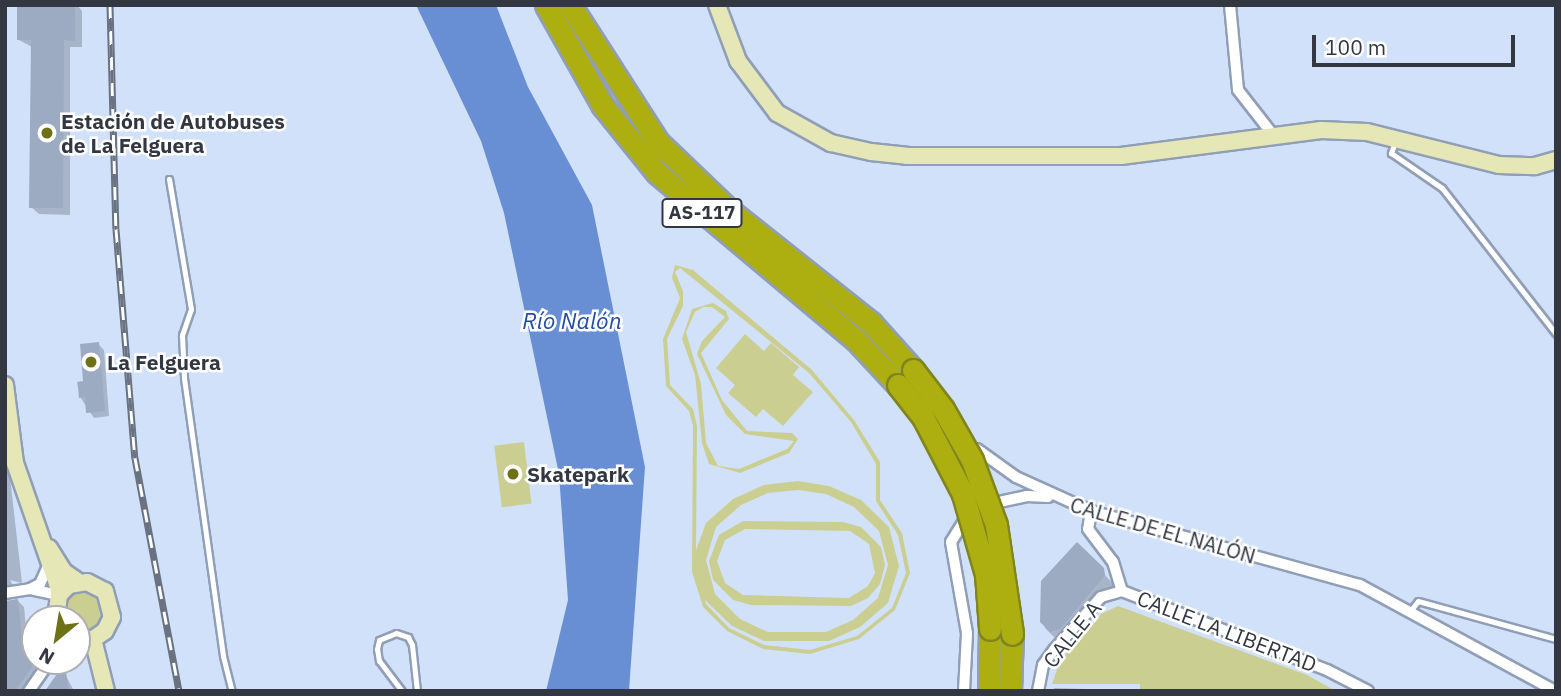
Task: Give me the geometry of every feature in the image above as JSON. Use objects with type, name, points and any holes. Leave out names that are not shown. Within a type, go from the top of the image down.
[{"type":"highway","name":"AS-117","points":[[547,5],[603,106],[657,173],[856,340],[943,409],[972,460],[996,525],[1012,634],[1010,691]]},
{"type":"highway","name":"AS-117","points":[[570,5],[658,142],[729,210],[871,323],[906,378],[963,494],[986,574],[990,629],[989,691]]},
{"type":"main road","points":[[717,5],[738,61],[777,113],[831,143],[907,156],[1121,156],[1321,130],[1367,132],[1499,165],[1535,166],[1556,160]]},
{"type":"main road","points":[[5,385],[15,463],[39,531],[48,566],[60,594],[58,605]]},
{"type":"main road","points":[[39,531],[64,572],[79,582],[94,584],[112,605],[105,631],[91,637]]},
{"type":"main road","points":[[60,594],[79,582]]},
{"type":"main road","points":[[91,654],[106,691]]},
{"type":"street","points":[[1230,5],[1238,90],[1274,136]]},
{"type":"street","name":"CALLE DE EL NALÓN","points":[[977,449],[1058,499],[1091,511],[1360,585],[1411,610],[1555,691]]},
{"type":"street","points":[[964,691],[967,633],[950,542],[973,507],[1027,496],[1058,499]]},
{"type":"street","points":[[1091,511],[1088,529],[1113,562],[1122,591]]},
{"type":"street","points":[[5,593],[30,589],[40,584],[48,566]]},
{"type":"street","points":[[30,589],[60,594]]},
{"type":"street","name":"CALLE A","points":[[1038,691],[1043,666],[1054,650],[1101,597],[1122,591]]},
{"type":"street","name":"CALLE LA LIBERTAD","points":[[1122,591],[1314,665],[1368,691]]},
{"type":"street","points":[[29,691],[40,675]]},
{"type":"lane","points":[[1396,139],[1391,153],[1443,188],[1556,334]]},
{"type":"lane","points":[[169,178],[191,309],[182,335],[184,378],[223,656],[232,691]]},
{"type":"lane","points":[[1411,610],[1418,601],[1556,639]]},
{"type":"lane","points":[[402,691],[379,661],[377,649],[379,640],[396,633],[408,637],[412,645],[417,691]]},
{"type":"green space","points":[[675,265],[693,270],[812,370],[854,420],[880,462],[880,500],[902,533],[910,573],[895,610],[859,639],[810,654],[763,649],[727,631],[703,607],[692,572],[693,426],[689,411],[666,386],[663,339],[680,298],[672,278]],"holes":[[[680,268],[809,373],[851,422],[876,464],[876,501],[898,535],[906,573],[892,608],[857,636],[810,650],[764,645],[729,628],[706,604],[705,600],[732,626],[764,641],[829,641],[860,627],[888,603],[899,566],[889,527],[861,500],[829,486],[798,481],[764,485],[733,499],[706,523],[696,550],[697,426],[693,409],[670,385],[667,339],[683,306],[683,291],[675,272]],[[798,490],[826,494],[854,507],[879,531],[888,565],[878,598],[853,620],[826,632],[768,632],[740,619],[715,594],[706,560],[716,527],[741,505],[768,493]]]},
{"type":"green space","points":[[713,303],[726,311],[729,319],[701,353],[722,400],[747,431],[792,433],[798,439],[789,453],[740,473],[709,464],[702,443],[695,375],[682,339],[692,309]],"holes":[[[703,307],[712,307],[725,317],[702,341],[697,354],[726,415],[745,434],[794,441],[787,449],[739,469],[718,466],[706,443],[701,384],[686,332],[695,312]]]},
{"type":"green space","points":[[745,334],[764,351],[771,343],[799,367],[793,375],[813,392],[783,426],[763,409],[756,417],[728,393],[735,385],[716,368]]},
{"type":"green space","name":"Skatepark","points":[[524,442],[532,504],[502,507],[494,446]]},
{"type":"green space","points":[[743,521],[843,522],[861,527],[881,547],[885,565],[880,584],[868,598],[851,606],[751,605],[733,600],[713,580],[709,561],[719,535]],"holes":[[[745,529],[850,531],[869,544],[875,573],[868,586],[849,598],[743,595],[725,583],[717,561],[725,540]]]},
{"type":"green space","points":[[69,585],[105,591],[105,631],[91,635],[91,605],[61,605]]},
{"type":"green space","points":[[1118,606],[1307,675],[1336,691],[1140,691],[1140,684],[1052,684],[1060,661],[1101,614]]},
{"type":"water","name":"Río Nalón","points":[[416,5],[496,5],[528,87],[592,205],[645,467],[629,691],[546,691],[568,600],[559,474],[504,213],[481,141]]},
{"type":"building","name":"Estación de Autobuses de La Felguera","points":[[17,5],[75,5],[75,41],[64,40],[63,208],[29,208],[31,40],[17,40]]},
{"type":"building","name":"La Felguera","points":[[99,342],[105,411],[86,413],[85,397],[79,398],[77,382],[83,381],[80,344]]},
{"type":"building","points":[[1077,542],[1104,568],[1105,575],[1060,629],[1050,632],[1040,622],[1041,581]]},
{"type":"building","points":[[18,599],[21,675],[26,675],[15,691],[5,691],[5,601]]},
{"type":"building","points":[[56,675],[66,675],[69,691],[45,691]]},
{"type":"railway","points":[[110,5],[116,229],[135,458],[179,691]]},
{"type":"place","name":"Estación de Autobuses de La Felguera","points":[[47,133]]},
{"type":"place","name":"La Felguera","points":[[91,362]]},
{"type":"place","name":"Skatepark","points":[[513,474]]}]
